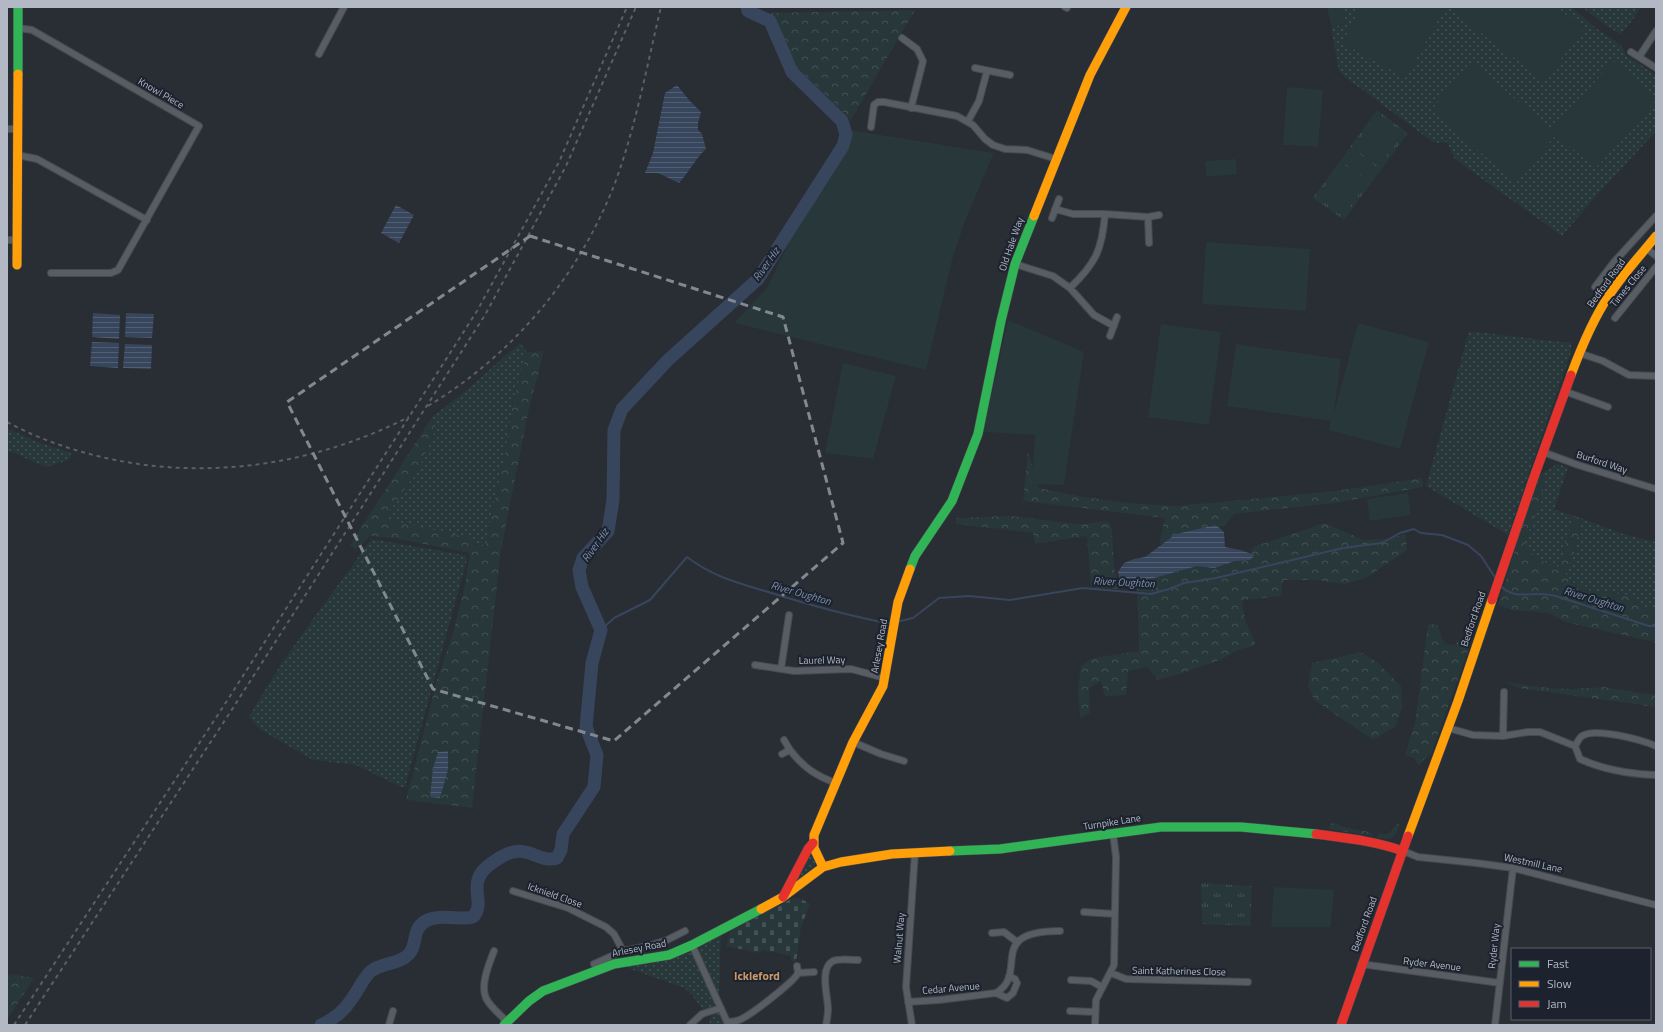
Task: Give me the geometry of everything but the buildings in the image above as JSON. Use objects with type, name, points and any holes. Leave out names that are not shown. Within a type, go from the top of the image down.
[{"type":"street","points":[[16,265],[12,240],[17,155],[12,129],[18,7]]},
{"type":"street","points":[[319,54],[344,7]]},
{"type":"street","name":"Old Hale Way","points":[[952,501],[978,434],[1001,321],[1015,264],[1090,75],[1108,36],[1126,7]]},
{"type":"street","name":"Knowl Piece","points":[[18,28],[32,30],[199,126],[147,220],[115,272],[51,273]]},
{"type":"street","points":[[1639,56],[1656,31]]},
{"type":"street","points":[[902,38],[917,49],[923,61],[911,108]]},
{"type":"street","points":[[1631,52],[1656,68]]},
{"type":"street","points":[[975,68],[1010,75]]},
{"type":"street","points":[[968,121],[979,101],[987,71]]},
{"type":"street","points":[[871,127],[874,105],[878,102],[951,115],[968,121],[976,128],[984,139],[993,145],[1005,149],[1027,150],[1056,159]]},
{"type":"street","points":[[17,155],[37,158],[147,220]]},
{"type":"street","points":[[1052,218],[1059,199]]},
{"type":"street","points":[[1055,209],[1073,214],[1105,214],[1148,217],[1159,215]]},
{"type":"street","points":[[1070,288],[1090,268],[1097,254],[1103,235],[1105,214]]},
{"type":"street","name":"Bedford Road","points":[[1608,296],[1595,287],[1614,262],[1656,216]]},
{"type":"street","points":[[1148,217],[1149,243]]},
{"type":"street","name":"Bedford Road","points":[[1341,1025],[1361,964],[1448,728],[1564,391],[1579,353],[1608,296],[1656,236]]},
{"type":"street","points":[[1646,248],[1656,256]]},
{"type":"street","points":[[1015,264],[1053,276],[1070,288],[1094,315],[1114,326]]},
{"type":"street","name":"Times Close","points":[[1615,318],[1656,267]]},
{"type":"street","points":[[1110,336],[1117,317]]},
{"type":"street","points":[[1579,353],[1604,361],[1629,375],[1656,376]]},
{"type":"street","points":[[1564,391],[1608,407]]},
{"type":"street","name":"Burford Way","points":[[1543,452],[1578,465],[1656,489]]},
{"type":"street","name":"Arlesey Road","points":[[783,897],[813,842],[814,835],[853,742],[886,678],[898,602],[911,565],[915,556],[952,501]]},
{"type":"street","points":[[781,669],[789,615]]},
{"type":"street","name":"Laurel Way","points":[[755,665],[794,671],[851,669],[886,678]]},
{"type":"street","points":[[1503,736],[1504,692]]},
{"type":"street","points":[[1448,728],[1473,735],[1503,736],[1528,732],[1540,732],[1575,746],[1580,759],[1596,766],[1633,774],[1656,775]]},
{"type":"street","points":[[1575,746],[1581,736],[1591,732],[1616,734],[1656,746]]},
{"type":"street","points":[[784,740],[800,763],[810,772],[836,783]]},
{"type":"street","points":[[853,742],[881,754],[904,761]]},
{"type":"street","points":[[782,754],[790,750]]},
{"type":"street","name":"Turnpike Lane","points":[[823,867],[865,858],[915,852],[1000,849],[1161,827],[1248,828],[1345,837],[1386,845],[1403,851]]},
{"type":"street","points":[[1095,1025],[1096,1000],[1114,965],[1116,856],[1112,833]]},
{"type":"street","points":[[813,842],[816,854],[823,867]]},
{"type":"street","name":"Westmill Lane","points":[[1403,851],[1418,857],[1513,868],[1656,905]]},
{"type":"street","name":"Walnut Way","points":[[912,1025],[906,987],[912,921],[915,852]]},
{"type":"street","name":"Arlesey Road","points":[[505,1024],[536,995],[552,987],[614,964],[669,954],[692,946],[783,897],[823,867]]},
{"type":"street","name":"Ryder Way","points":[[1495,1025],[1513,868]]},
{"type":"street","name":"Icknield Close","points":[[513,891],[572,910],[606,927],[614,934],[623,951]]},
{"type":"street","points":[[1084,912],[1115,914]]},
{"type":"street","points":[[594,964],[623,951],[648,946],[667,940],[685,931]]},
{"type":"street","points":[[992,933],[1004,932],[1017,942],[1021,938],[1031,933],[1060,931]]},
{"type":"street","name":"Cedar Avenue","points":[[996,993],[1006,985],[1013,951],[1017,942]]},
{"type":"street","points":[[648,946],[649,957]]},
{"type":"street","points":[[692,946],[728,1023],[746,1017],[776,994],[797,970],[814,972]]},
{"type":"street","points":[[494,951],[490,962],[484,991],[487,1000],[505,1024]]},
{"type":"street","points":[[826,1025],[828,1014],[825,979],[826,967],[831,962],[838,960],[858,960]]},
{"type":"street","name":"Ryder Avenue","points":[[1361,964],[1500,983]]},
{"type":"street","name":"Saint Katherines Close","points":[[1111,973],[1126,980],[1248,982]]},
{"type":"street","name":"Cedar Avenue","points":[[908,1002],[996,993],[1007,998],[1013,993],[1017,984],[1014,979],[1009,976]]},
{"type":"street","points":[[1071,980],[1091,981],[1102,987]]},
{"type":"street","points":[[690,1025],[702,1014],[721,1008]]},
{"type":"street","points":[[389,1025],[393,1011]]},
{"type":"street","points":[[1070,1011],[1095,1012]]},
{"type":"street","points":[[745,1025],[746,1017]]},
{"type":"highlighted area","points":[[530,236],[783,317],[843,543],[614,741],[433,689],[287,402]]},
{"type":"green space","points":[[1327,7],[1343,7],[1346,24],[1331,27]]},
{"type":"green space","points":[[1343,7],[1572,7],[1596,28],[1621,45],[1626,55],[1656,75],[1656,131],[1562,236],[1454,158],[1447,142],[1434,143],[1339,71],[1331,27],[1346,24]]},
{"type":"green space","points":[[1361,7],[1445,7],[1406,78],[1342,43]]},
{"type":"green space","points":[[1455,7],[1556,7],[1584,28],[1545,81],[1452,11]]},
{"type":"green space","points":[[1582,7],[1641,7],[1632,21],[1620,34]]},
{"type":"green space","points":[[915,10],[851,120],[798,68],[763,13]]},
{"type":"green space","points":[[1613,61],[1656,97],[1656,100],[1596,168],[1556,135],[1515,182],[1431,110],[1472,62],[1552,131]]},
{"type":"green space","points":[[1287,87],[1323,90],[1318,147],[1283,145]]},
{"type":"green space","points":[[1377,110],[1408,133],[1344,220],[1313,198]]},
{"type":"green space","points":[[1377,115],[1403,134],[1393,147],[1390,145],[1388,149],[1390,151],[1381,164],[1378,162],[1376,164],[1356,150],[1358,147],[1355,145],[1365,132],[1368,134],[1370,130],[1368,128]]},
{"type":"green space","points":[[850,130],[994,153],[965,221],[952,260],[926,370],[734,323],[767,288],[843,131]]},
{"type":"green space","points":[[1353,149],[1378,168],[1369,181],[1343,162]]},
{"type":"green space","points":[[1236,159],[1237,174],[1206,177],[1205,161]]},
{"type":"green space","points":[[1345,165],[1365,179],[1363,182],[1366,184],[1356,197],[1353,196],[1351,199],[1354,201],[1344,214],[1319,196],[1328,182],[1331,184],[1333,181],[1331,179],[1340,166],[1343,168]]},
{"type":"green space","points":[[1206,242],[1310,249],[1306,311],[1202,304]]},
{"type":"green space","points":[[1008,320],[1084,352],[1064,485],[1032,484],[1035,435],[983,432]]},
{"type":"green space","points":[[1358,323],[1429,342],[1400,449],[1329,430],[1331,421],[1227,406],[1236,344],[1341,359],[1334,413]]},
{"type":"green space","points":[[1161,324],[1221,332],[1209,425],[1148,417]]},
{"type":"green space","points":[[1469,331],[1571,343],[1571,352],[1508,535],[1426,486]]},
{"type":"green space","points":[[520,343],[527,352],[513,401],[505,454],[489,526],[486,547],[384,519],[418,470],[434,433],[432,417],[467,390]]},
{"type":"green space","points":[[544,351],[529,409],[501,550],[472,808],[406,800],[437,680],[453,633],[465,585],[470,553],[393,538],[370,536],[356,550],[350,545],[432,417],[434,433],[418,470],[384,519],[471,538],[474,544],[486,547],[489,526],[505,454],[513,401],[527,352]],"holes":[[[438,752],[440,798],[430,797],[433,768]]]},
{"type":"green space","points":[[843,363],[896,376],[873,459],[825,453]]},
{"type":"green space","points":[[7,428],[33,440],[71,453],[69,460],[46,467],[7,450]]},
{"type":"green space","points":[[1028,451],[1039,488],[1084,497],[1128,503],[1176,506],[1335,491],[1422,478],[1423,487],[1335,503],[1234,514],[1226,524],[1200,537],[1159,544],[1165,518],[1023,501]]},
{"type":"green space","points":[[1557,464],[1568,467],[1554,509],[1574,516],[1560,564],[1556,570],[1522,546],[1536,514],[1545,483],[1543,473]]},
{"type":"green space","points":[[1543,473],[1545,482],[1536,514],[1523,547],[1556,570],[1560,564],[1574,516],[1581,518],[1575,550],[1565,576],[1584,590],[1628,595],[1645,608],[1656,609],[1656,644],[1654,642],[1565,622],[1551,614],[1516,611],[1498,605],[1517,543],[1516,541],[1539,476]]},
{"type":"green space","points":[[1408,493],[1411,515],[1370,521],[1367,499]]},
{"type":"green space","points":[[1008,516],[1087,524],[1098,522],[1110,523],[1114,566],[1119,589],[1091,587],[1087,536],[1035,544],[1033,533],[956,524],[956,518]]},
{"type":"green space","points":[[1581,518],[1626,535],[1656,542],[1656,609],[1645,608],[1628,595],[1584,590],[1565,576],[1575,550]]},
{"type":"green space","points":[[1324,523],[1364,540],[1385,539],[1406,534],[1407,550],[1366,578],[1345,584],[1315,580],[1283,580],[1281,596],[1242,600],[1245,620],[1256,645],[1238,650],[1220,660],[1158,680],[1147,667],[1128,671],[1126,695],[1105,696],[1101,681],[1089,688],[1090,713],[1080,719],[1078,687],[1081,666],[1092,658],[1139,651],[1137,582],[1185,564],[1249,556],[1253,547]]},
{"type":"green space","points":[[371,539],[465,555],[467,559],[405,787],[401,787],[356,765],[313,760],[259,729],[249,717],[292,649]]},
{"type":"green space","points":[[1428,624],[1437,625],[1446,644],[1455,645],[1460,638],[1471,643],[1431,754],[1422,761],[1419,766],[1414,758],[1405,755],[1415,723]]},
{"type":"green space","points":[[1361,652],[1377,662],[1401,686],[1402,708],[1395,727],[1373,740],[1314,700],[1308,686],[1312,663]]},
{"type":"green space","points":[[1501,680],[1548,688],[1569,689],[1603,687],[1656,695],[1656,707],[1519,688]]},
{"type":"green space","points":[[1334,823],[1344,827],[1373,833],[1372,836],[1329,829],[1330,824]]},
{"type":"green space","points":[[1397,824],[1400,824],[1392,838],[1377,838],[1378,834],[1388,834]]},
{"type":"green space","points":[[810,853],[814,857],[815,865],[809,873],[798,882],[796,881]]},
{"type":"green space","points":[[1201,883],[1252,886],[1250,926],[1202,924]]},
{"type":"green space","points":[[1274,887],[1334,890],[1331,927],[1271,927]]},
{"type":"green space","points":[[795,897],[810,903],[801,928],[796,962],[791,961],[791,956],[763,950],[759,953],[726,946],[731,930]]},
{"type":"green space","points":[[721,935],[719,996],[717,1006],[704,1011],[692,995],[684,988],[628,968],[630,965],[666,959]]},
{"type":"green space","points":[[11,974],[34,978],[7,1020],[7,975]]},
{"type":"green space","points":[[720,1011],[727,1025],[710,1025],[709,1018]]},
{"type":"water","points":[[677,85],[701,112],[698,130],[702,134],[706,149],[679,183],[658,173],[645,173],[653,153],[665,93]]},
{"type":"water","points":[[396,205],[414,215],[399,243],[381,233]]},
{"type":"water","points":[[93,313],[120,315],[119,339],[92,337]]},
{"type":"water","points":[[126,313],[154,314],[152,338],[125,337]]},
{"type":"water","points":[[92,342],[119,343],[118,368],[90,366]]},
{"type":"water","points":[[125,344],[152,345],[151,369],[123,368]]},
{"type":"water","points":[[1216,525],[1224,532],[1225,547],[1255,555],[1250,560],[1235,561],[1214,568],[1197,566],[1154,578],[1132,582],[1120,582],[1118,572],[1124,563],[1145,557],[1176,534]]},
{"type":"water","points":[[448,751],[448,770],[440,798],[430,797],[433,768],[438,752]]},
{"type":"waterway","name":"River Hiz","points":[[321,1025],[329,1021],[345,1008],[370,972],[374,969],[405,958],[412,950],[417,930],[424,922],[430,919],[444,917],[470,918],[474,916],[478,907],[477,885],[479,876],[484,869],[491,864],[501,857],[518,851],[543,858],[557,858],[561,850],[563,834],[594,787],[597,755],[586,727],[592,663],[601,630],[582,587],[579,570],[583,558],[608,531],[613,500],[614,430],[622,409],[668,360],[758,279],[843,146],[846,134],[842,121],[792,72],[770,21],[748,11],[747,7]]},
{"type":"waterway","name":"River Oughton","points":[[896,622],[913,618],[939,598],[969,596],[1010,600],[1083,588],[1151,594],[1184,583],[1216,578],[1343,548],[1382,543],[1400,533],[1414,529],[1421,533],[1442,535],[1468,545],[1481,556],[1496,579]]},
{"type":"waterway","name":"River Oughton","points":[[601,630],[614,618],[650,600],[687,557],[696,564],[715,574],[744,585],[796,601],[892,624]]},
{"type":"waterway","name":"River Oughton","points":[[1501,586],[1505,590],[1514,594],[1542,594],[1556,596],[1649,626],[1656,626]]},
{"type":"railway","points":[[14,1025],[223,707],[477,311],[559,162],[627,7]]},
{"type":"railway","points":[[25,1025],[231,711],[485,315],[566,166],[636,7]]},
{"type":"railway","points":[[428,406],[459,385],[488,362],[515,337],[540,310],[563,281],[583,250],[615,183],[629,140],[661,7]]},
{"type":"railway","points":[[7,422],[53,443],[104,458],[148,465],[193,468],[237,467],[281,461],[325,450],[367,436],[409,417]]},
{"type":"traffic: fast","points":[[18,7],[18,74]]},
{"type":"traffic: fast","points":[[910,569],[915,556],[952,501],[978,434],[1001,321],[1015,264],[1034,216]]},
{"type":"traffic: fast","points":[[950,851],[1000,849],[1161,827],[1241,827],[1316,834]]},
{"type":"traffic: fast","points":[[504,1025],[529,1001],[543,991],[614,964],[669,955],[692,945],[761,909]]},
{"type":"traffic: slow","points":[[1034,216],[1090,75],[1126,7]]},
{"type":"traffic: slow","points":[[17,265],[18,74]]},
{"type":"traffic: slow","points":[[1571,375],[1587,335],[1602,306],[1619,281],[1656,236]]},
{"type":"traffic: slow","points":[[823,867],[814,848],[814,835],[853,742],[883,686],[898,602],[910,569]]},
{"type":"traffic: slow","points":[[1408,836],[1458,701],[1492,600]]},
{"type":"traffic: slow","points":[[761,909],[783,897],[823,867],[841,862],[892,854],[950,851]]},
{"type":"traffic: jam","points":[[1492,600],[1571,375]]},
{"type":"traffic: jam","points":[[1316,834],[1371,842],[1403,851]]},
{"type":"traffic: jam","points":[[1341,1025],[1408,836]]},
{"type":"traffic: jam","points":[[783,897],[808,849],[813,843]]},
{"type":"district","name":"Ickleford","points":[[757,975]]}]
